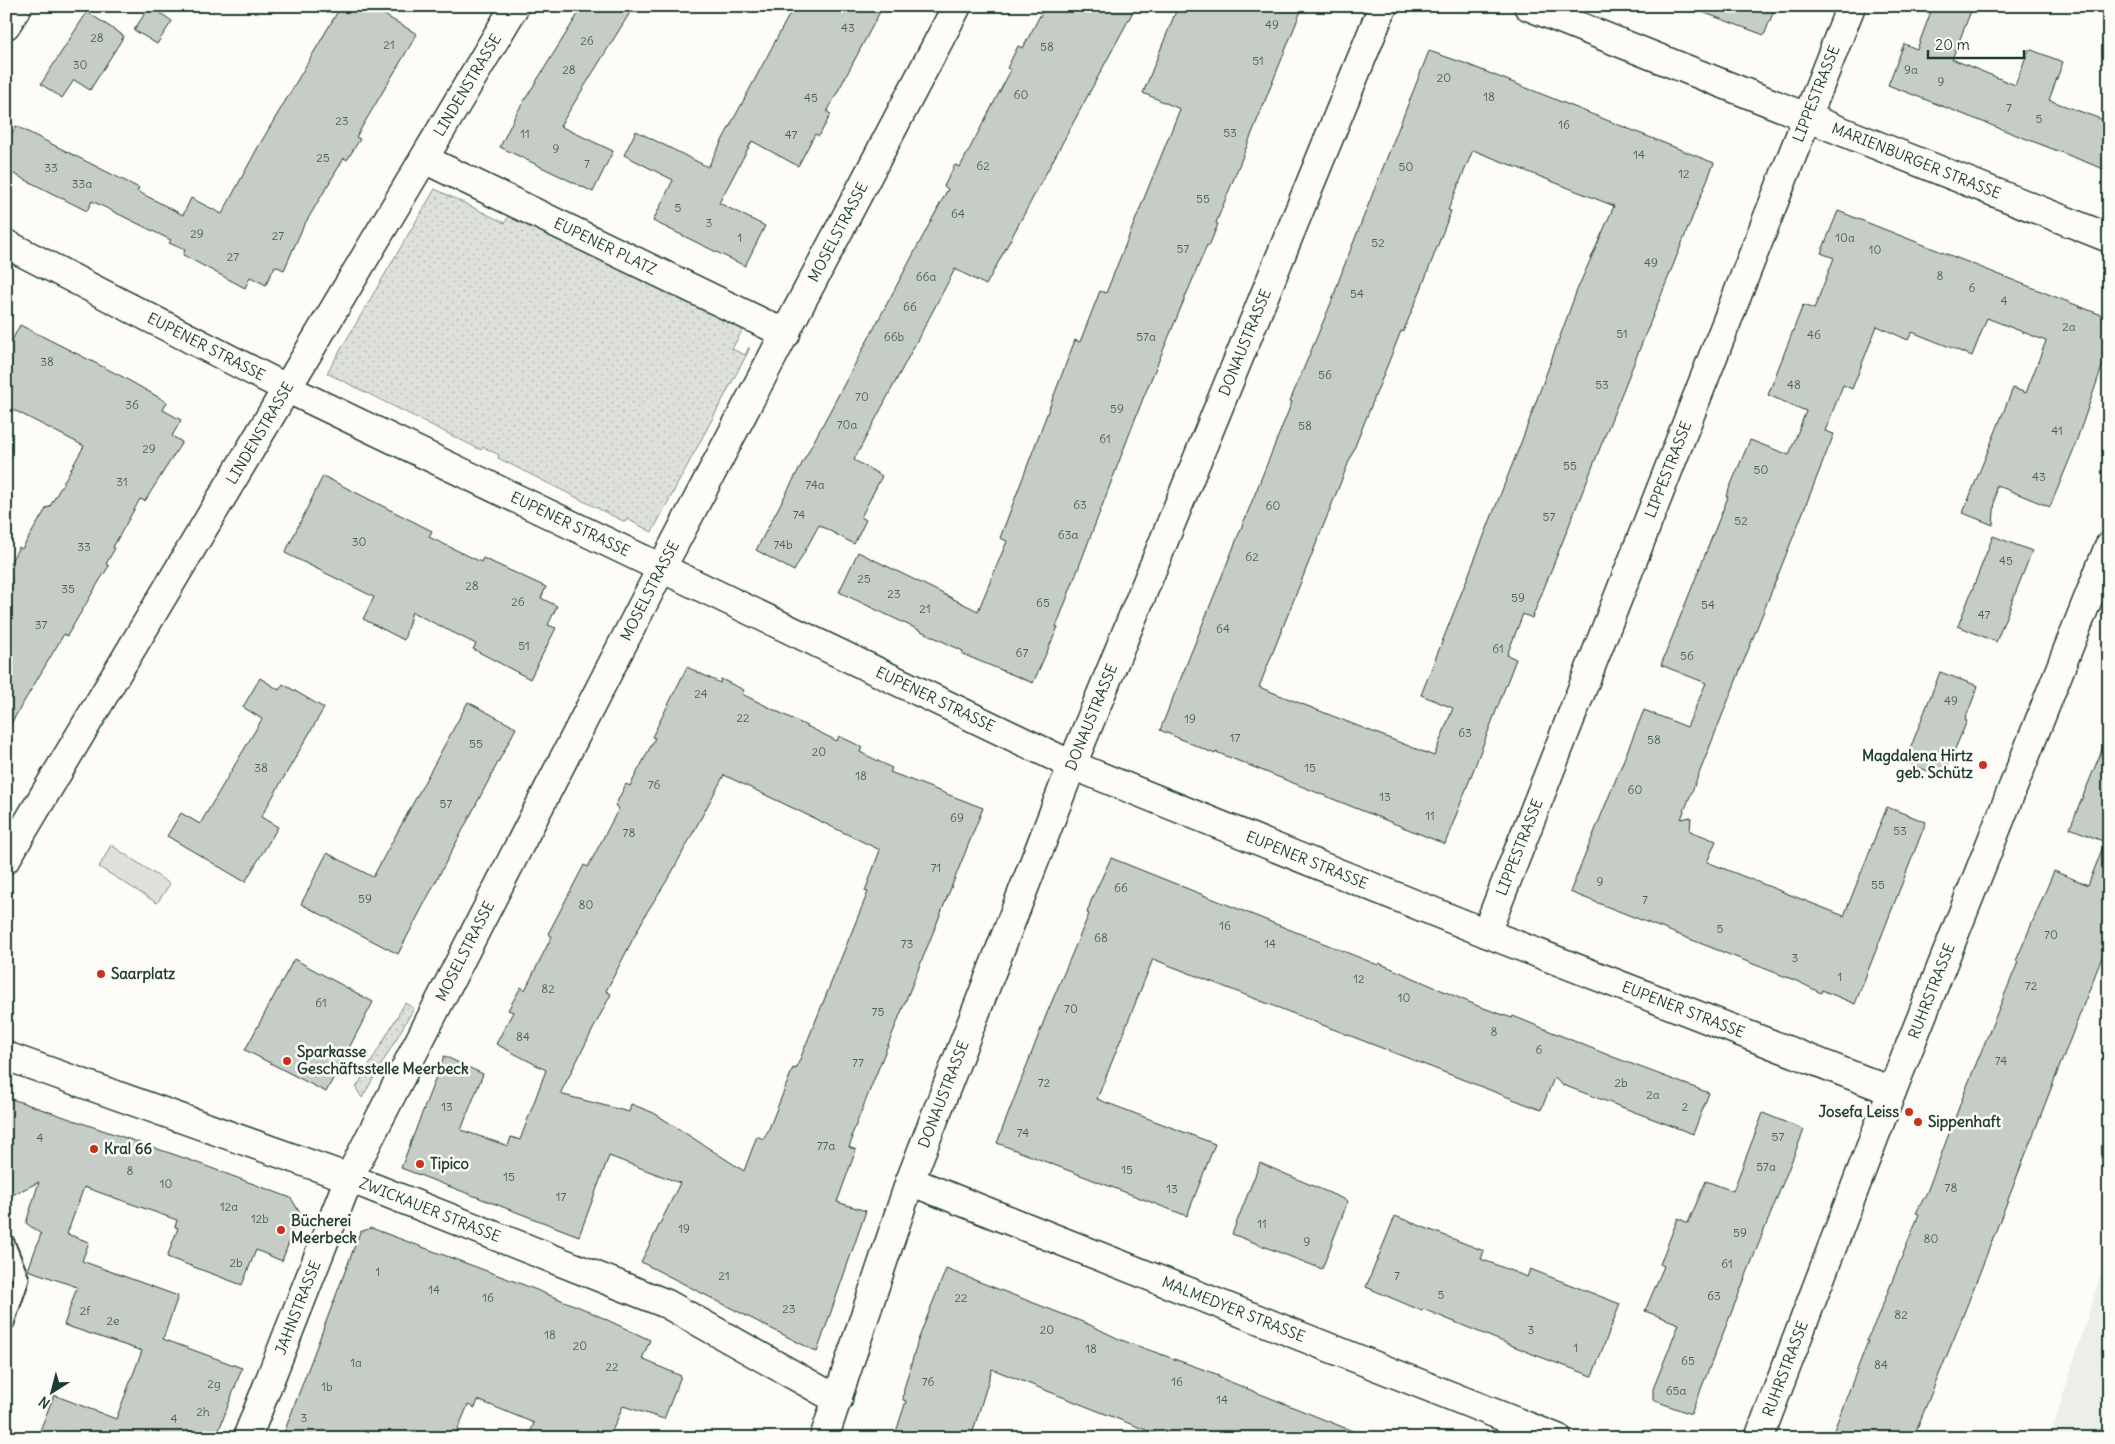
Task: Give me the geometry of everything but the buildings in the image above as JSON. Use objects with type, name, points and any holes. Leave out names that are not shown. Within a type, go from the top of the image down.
[{"type":"street","points":[[6,26],[18,6]]},
{"type":"street","name":"LINDENSTRASSE","points":[[6,859],[515,6]]},
{"type":"street","name":"MOSELSTRASSE","points":[[349,1178],[661,569],[957,6]]},
{"type":"street","name":"DONAUSTRASSE","points":[[824,1438],[910,1181],[1072,765],[1382,6]]},
{"type":"street","name":"MARIENBURGER STRASSE","points":[[1528,6],[2109,238]]},
{"type":"street","name":"LIPPESTRASSE","points":[[1486,933],[1851,6]]},
{"type":"street","name":"EUPENER PLATZ","points":[[424,158],[786,334]]},
{"type":"street","name":"EUPENER STRASSE","points":[[6,244],[286,388],[1072,765],[1486,933],[1892,1091]]},
{"type":"street","name":"RUHRSTRASSE","points":[[1759,1438],[1892,1091],[2109,546]]},
{"type":"street","name":"ZWICKAUER STRASSE","points":[[6,1056],[349,1178],[667,1304],[838,1400]]},
{"type":"street","name":"JAHNSTRASSE","points":[[247,1438],[349,1178]]},
{"type":"street","name":"MALMEDYER STRASSE","points":[[910,1181],[1557,1438]]},
{"type":"lane","points":[[6,1242],[21,1279],[6,1323]]},
{"type":"shaded area","points":[[435,189],[505,223],[510,213],[745,325],[732,349],[745,355],[749,347],[749,350],[652,532],[627,519],[625,522],[498,458],[499,455],[483,447],[481,450],[327,373]]},
{"type":"shaded area","points":[[111,845],[170,884],[157,903],[99,867]]},
{"type":"shaded area","points":[[405,1003],[414,1008],[362,1098],[356,1088]]},
{"type":"shaded area","points":[[2109,1247],[2109,1438],[2050,1438]]},
{"type":"place","name":"Magdalena Hirtz geb. Schütz","points":[[1983,765]]},
{"type":"place","name":"Saarplatz","points":[[101,974]]},
{"type":"place","name":"Sparkasse Geschäftsstelle Meerbeck","points":[[287,1061]]},
{"type":"place","name":"Josefa Leiss","points":[[1909,1112]]},
{"type":"place","name":"Sippenhaft","points":[[1918,1122]]},
{"type":"place","name":"Kral 66","points":[[94,1149]]},
{"type":"place","name":"Tipico","points":[[420,1164]]},
{"type":"place","name":"Bücherei Meerbeck","points":[[281,1230]]}]
